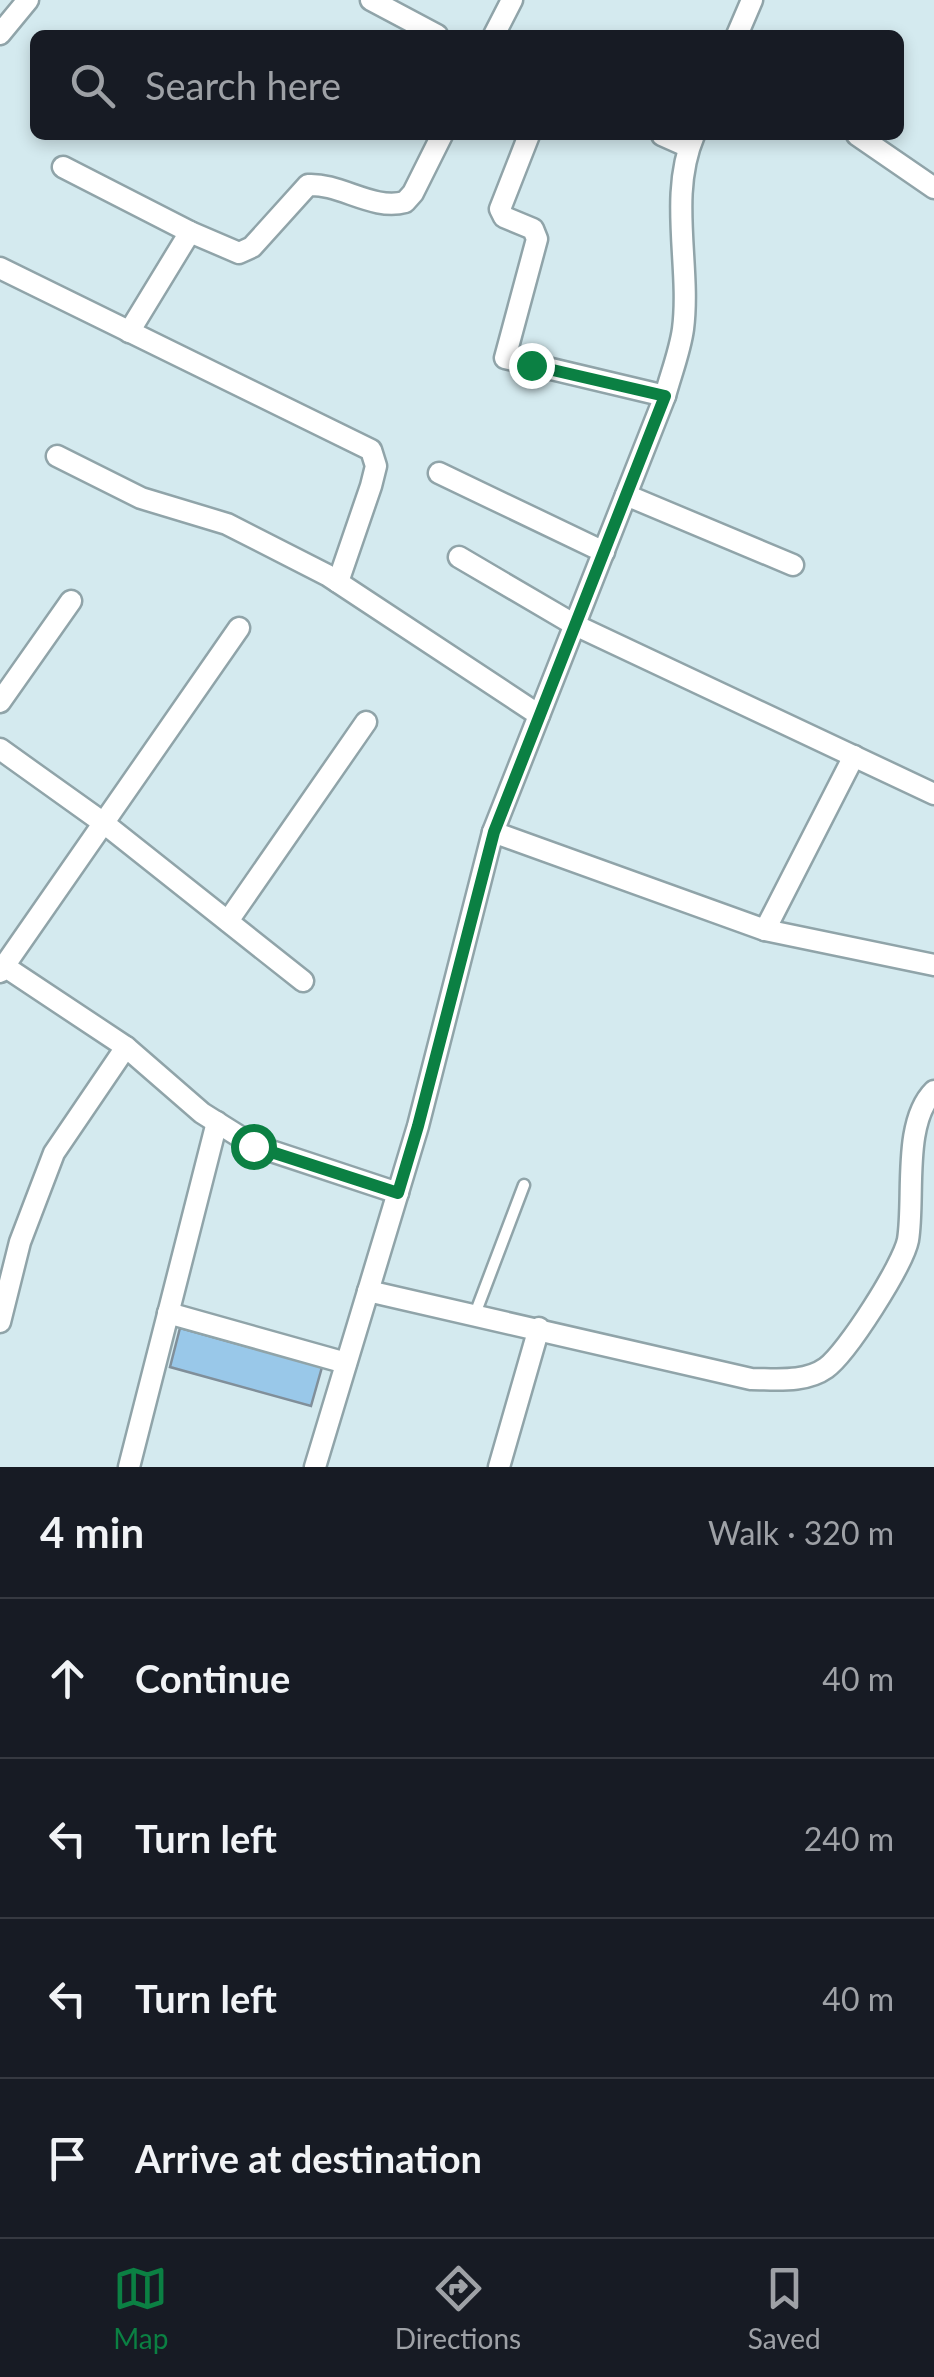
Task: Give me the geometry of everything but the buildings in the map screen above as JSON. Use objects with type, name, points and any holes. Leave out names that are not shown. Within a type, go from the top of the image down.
[{"type":"street","points":[[0,34],[28,0]]},
{"type":"street","points":[[371,0],[428,30]]},
{"type":"street","points":[[497,30],[512,0]]},
{"type":"street","points":[[739,30],[749,1]]},
{"type":"street","points":[[63,167],[239,253],[252,247],[308,186],[320,184],[385,203],[405,202],[413,194],[440,140]]},
{"type":"street","points":[[527,140],[500,209],[504,217],[532,229],[537,239],[505,358],[665,396]]},
{"type":"street","points":[[863,140],[934,188]]},
{"type":"street","points":[[315,1467],[418,1126],[494,832],[665,396],[683,328],[682,211],[692,141]]},
{"type":"street","points":[[129,332],[190,232]]},
{"type":"street","points":[[0,268],[371,450],[376,466],[372,486],[338,582]]},
{"type":"street","points":[[56,456],[141,498],[227,524],[338,582],[539,715]]},
{"type":"street","points":[[439,474],[604,552]]},
{"type":"street","points":[[626,495],[794,565]]},
{"type":"street","points":[[459,558],[575,625],[934,794]]},
{"type":"street","points":[[0,702],[71,601]]},
{"type":"street","points":[[239,628],[2,969],[126,1047],[253,1146],[398,1193]]},
{"type":"street","points":[[228,921],[366,722]]},
{"type":"street","points":[[0,750],[106,824],[303,981]]},
{"type":"street","points":[[764,930],[854,756]]},
{"type":"street","points":[[494,832],[764,930],[934,964]]},
{"type":"street","points":[[0,1322],[20,1242],[54,1153],[126,1047]]},
{"type":"street","points":[[368,1291],[751,1379],[799,1379],[826,1368],[858,1333],[908,1243],[914,1148],[921,1108],[934,1091]]},
{"type":"street","points":[[129,1467],[218,1122]]},
{"type":"street","points":[[168,1313],[346,1363]]},
{"type":"street","points":[[499,1467],[540,1328]]},
{"type":"lane","points":[[476,1314],[524,1186]]},
{"type":"route","points":[[253,1146],[398,1193],[494,832],[665,396],[531,365]]}]
